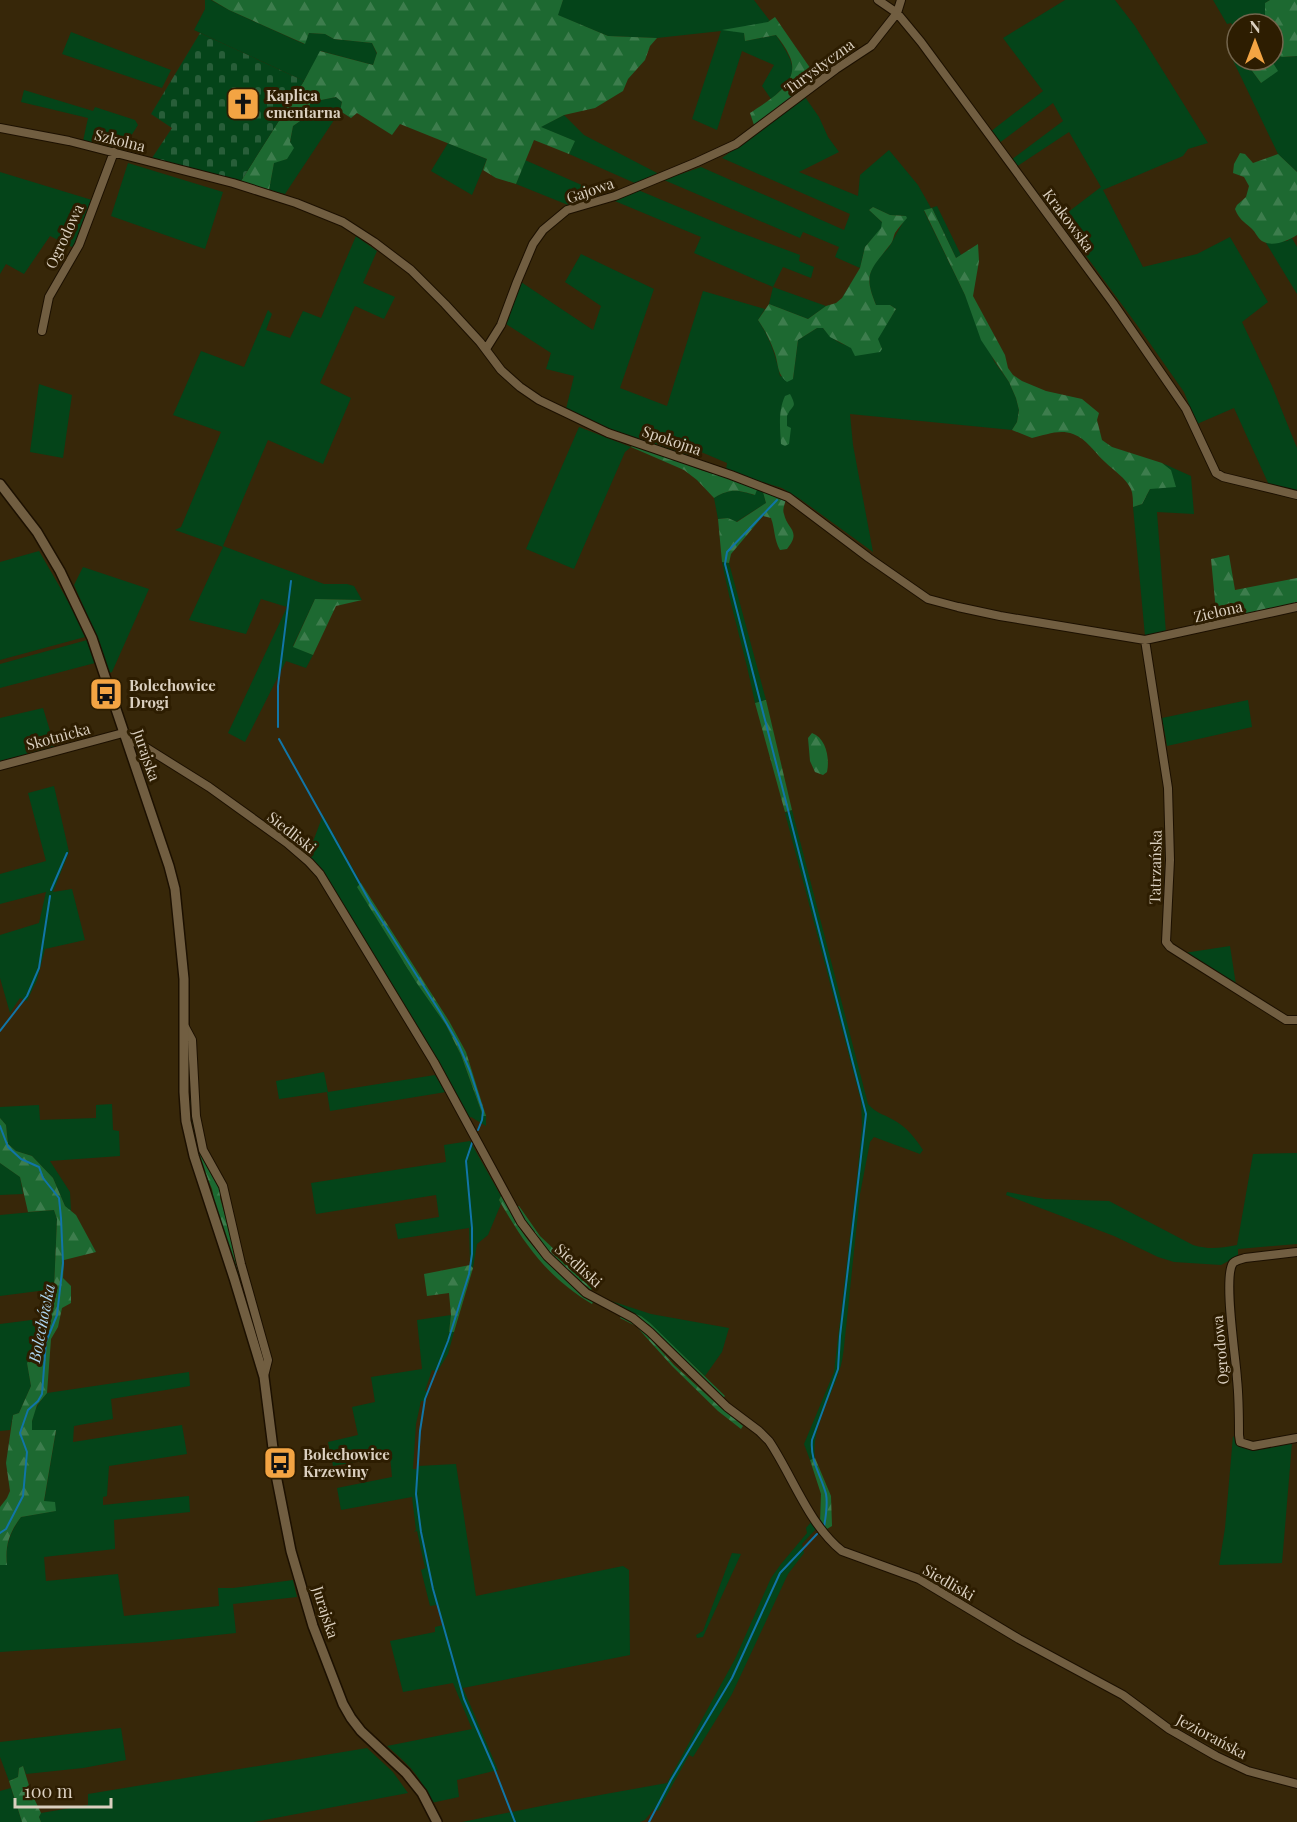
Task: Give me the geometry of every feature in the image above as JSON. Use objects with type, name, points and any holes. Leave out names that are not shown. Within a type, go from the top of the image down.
[{"type":"street","name":"Krakowska","points":[[878,0],[897,13],[921,42],[1113,303],[1186,409],[1216,472],[1223,477],[1297,495]]},
{"type":"street","name":"Turystyczna","points":[[738,142],[836,69],[871,46],[897,13],[901,0]]},
{"type":"street","name":"Szkolna","points":[[0,128],[69,141],[233,183]]},
{"type":"street","name":"Gajowa","points":[[486,349],[501,326],[533,244],[543,230],[562,213],[656,180],[738,142]]},
{"type":"street","name":"Ogrodowa","points":[[42,332],[49,297],[79,245],[114,152]]},
{"type":"street","name":"Spokojna","points":[[233,183],[296,203],[343,222],[374,242],[422,280],[486,349],[501,370],[539,400],[608,433],[788,497],[928,599],[1000,616],[1145,640]]},
{"type":"street","name":"Jurajska","points":[[0,484],[37,532],[60,571],[92,638],[170,866],[175,889],[184,979],[184,1092],[190,1142],[246,1313],[264,1377],[287,1537],[313,1626],[328,1668],[351,1718],[361,1731],[406,1773],[422,1793],[437,1822]]},
{"type":"street","name":"Zielona","points":[[1145,640],[1297,607]]},
{"type":"street","name":"Tatrzańska","points":[[1145,640],[1168,788],[1170,860],[1166,942],[1170,947],[1286,1020],[1297,1020]]},
{"type":"street","name":"Skotnicka","points":[[0,766],[123,733]]},
{"type":"street","name":"Siedliski","points":[[128,743],[137,742],[209,787],[287,843],[320,874],[432,1058],[521,1222],[547,1256],[586,1293],[633,1318],[727,1407],[769,1441],[831,1543],[842,1551],[919,1579],[1019,1639],[1123,1695]]},
{"type":"street","name":"Jurajska","points":[[184,1026],[192,1040],[196,1116],[203,1150],[223,1186],[241,1264],[268,1360],[264,1377]]},
{"type":"street","name":"Ogrodowa","points":[[1297,1252],[1245,1258],[1233,1263],[1230,1274],[1229,1303],[1237,1378],[1240,1442],[1252,1446],[1297,1438]]},
{"type":"street","name":"Jeziorańska","points":[[1123,1695],[1169,1729],[1216,1756],[1248,1771],[1297,1784]]},
{"type":"green space","points":[[205,0],[211,0],[304,44],[309,33],[325,34],[334,39],[372,43],[377,54],[373,65],[321,51],[304,81],[194,30],[205,9]]},
{"type":"green space","points":[[212,0],[563,0],[558,15],[608,36],[657,38],[650,46],[645,60],[628,79],[623,91],[595,108],[564,115],[541,127],[575,141],[569,154],[534,140],[516,184],[496,178],[483,170],[487,159],[400,124],[392,135],[357,113],[351,118],[340,111],[342,102],[336,97],[311,102],[303,119],[293,126],[290,142],[294,148],[287,159],[274,163],[269,190],[241,181],[304,81],[320,51],[373,65],[377,53],[372,43],[334,39],[325,34],[309,33],[305,44]]},
{"type":"green space","points":[[563,0],[754,0],[770,21],[744,33],[745,41],[776,35],[791,62],[791,75],[781,90],[771,99],[762,86],[774,65],[742,51],[717,130],[692,119],[721,31],[657,38],[608,36],[557,15]]},
{"type":"green space","points":[[1065,0],[1115,0],[1135,26],[1208,143],[1188,149],[1183,156],[1103,190],[1143,267],[1197,254],[1230,237],[1268,302],[1242,322],[1272,386],[1297,448],[1297,491],[1269,485],[1234,408],[1197,424],[1184,392],[1059,219],[1101,187],[1069,132],[1016,167],[1011,160],[1063,121],[1053,103],[998,144],[990,132],[1043,91],[1003,38]]},
{"type":"green space","points":[[1213,0],[1270,0],[1265,3],[1265,12],[1225,12],[1225,21]]},
{"type":"green space","points":[[1270,0],[1297,0],[1297,56],[1285,57],[1285,12],[1265,12],[1265,3]]},
{"type":"green space","points":[[775,17],[817,78],[754,125],[750,113],[774,96],[788,82],[792,65],[789,55],[776,35],[745,41],[744,33],[722,30],[768,22]]},
{"type":"green space","points":[[71,32],[171,70],[162,88],[62,54]]},
{"type":"green space","points":[[200,33],[304,81],[241,181],[152,158],[172,128],[151,114]]},
{"type":"green space","points":[[1297,56],[1297,172],[1278,154],[1239,72],[1253,72],[1261,83],[1268,72],[1285,72],[1285,57]]},
{"type":"green space","points":[[1253,72],[1277,72],[1261,83]]},
{"type":"green space","points":[[24,90],[93,111],[95,107],[135,120],[138,125],[122,150],[83,141],[88,118],[21,102]]},
{"type":"green space","points":[[336,97],[342,102],[340,111],[285,194],[269,190],[274,162],[287,159],[293,126],[303,119],[311,102]]},
{"type":"green space","points":[[805,97],[839,152],[799,172],[858,196],[860,175],[889,150],[918,185],[931,208],[937,206],[961,255],[956,258],[932,208],[924,211],[968,301],[994,361],[1009,382],[1019,410],[1017,422],[1012,430],[850,414],[853,445],[873,552],[782,488],[726,471],[727,463],[694,449],[687,456],[607,429],[566,409],[574,376],[546,369],[551,353],[506,324],[521,282],[593,330],[601,306],[565,282],[581,254],[654,289],[620,388],[667,406],[703,291],[765,309],[758,320],[772,347],[780,376],[793,379],[798,340],[817,328],[823,328],[836,340],[849,346],[882,349],[877,339],[896,309],[890,305],[876,305],[870,286],[870,274],[875,263],[891,244],[906,216],[890,215],[873,207],[869,210],[882,222],[882,228],[865,247],[860,268],[835,257],[839,247],[803,232],[800,238],[664,180],[701,167],[844,230],[850,214],[722,158]]},
{"type":"green space","points":[[564,115],[584,135],[659,174],[637,184],[569,154],[574,141],[540,127]]},
{"type":"green space","points":[[448,143],[487,159],[472,195],[431,171]]},
{"type":"green space","points":[[1240,153],[1245,154],[1253,163],[1278,154],[1297,172],[1297,235],[1272,244],[1264,242],[1238,215],[1235,209],[1246,197],[1249,186],[1244,177],[1233,173],[1234,164]]},
{"type":"green space","points":[[525,160],[602,194],[568,205],[516,184]]},
{"type":"green space","points":[[128,163],[223,192],[205,249],[111,216]]},
{"type":"green space","points":[[0,172],[92,200],[74,248],[50,236],[24,274],[6,264],[0,274]]},
{"type":"green space","points":[[638,190],[800,255],[799,261],[814,267],[811,278],[783,267],[773,287],[694,253],[701,237],[610,199]]},
{"type":"green space","points":[[873,207],[890,215],[907,218],[896,231],[891,243],[870,273],[870,286],[876,305],[890,305],[896,309],[878,339],[882,349],[880,352],[855,356],[851,348],[830,337],[823,328],[817,328],[798,340],[793,379],[787,382],[781,375],[771,343],[758,320],[769,304],[808,319],[842,298],[860,268],[865,247],[881,228],[882,222],[869,210]]},
{"type":"green space","points":[[932,208],[956,258],[978,244],[979,261],[973,296],[1005,355],[1008,368],[1013,375],[1046,391],[1082,399],[1099,413],[1097,420],[1102,440],[1112,447],[1162,463],[1171,470],[1176,487],[1150,489],[1142,504],[1133,507],[1132,491],[1126,481],[1078,436],[1058,432],[1032,438],[1012,430],[1017,422],[1019,410],[1016,398],[1009,382],[981,340],[965,295],[924,210]]},
{"type":"green space","points":[[356,236],[377,251],[363,283],[395,297],[384,319],[355,306],[320,383],[351,398],[323,464],[268,440],[223,546],[324,584],[354,586],[362,600],[315,599],[293,646],[313,655],[306,668],[286,661],[245,742],[228,733],[287,607],[261,599],[246,634],[189,620],[223,547],[175,530],[181,527],[221,432],[173,415],[201,351],[244,367],[268,310],[272,314],[266,330],[290,338],[303,311],[321,318]]},
{"type":"green space","points":[[1292,238],[1297,247],[1297,294],[1266,243],[1287,241]]},
{"type":"green space","points":[[773,287],[826,306],[808,319],[769,304]]},
{"type":"green space","points":[[39,384],[72,395],[63,458],[30,452]]},
{"type":"green space","points":[[790,394],[794,404],[787,416],[787,426],[791,428],[789,444],[785,446],[781,444],[780,414],[785,396]]},
{"type":"green space","points":[[579,427],[631,447],[625,452],[574,569],[526,549]]},
{"type":"green space","points":[[633,444],[701,470],[758,487],[755,495],[734,491],[714,498],[684,470],[631,447]]},
{"type":"green space","points":[[1162,463],[1191,476],[1194,514],[1157,512],[1166,633],[1145,636],[1133,507],[1142,504],[1150,489],[1171,470]]},
{"type":"green space","points":[[758,487],[765,491],[763,492],[766,503],[736,522],[728,518],[718,519],[714,498],[734,491],[754,495]]},
{"type":"green space","points":[[763,492],[786,499],[783,512],[792,530],[791,543],[787,549],[780,550],[771,518],[763,516],[731,554],[729,563],[722,562],[718,519],[728,518],[737,522],[766,503]]},
{"type":"green space","points":[[39,551],[72,608],[85,637],[0,660],[0,562]]},
{"type":"green space","points":[[1229,555],[1235,590],[1297,578],[1297,603],[1217,621],[1211,559]]},
{"type":"green space","points":[[722,562],[729,563],[766,700],[755,703]]},
{"type":"green space","points":[[83,567],[149,589],[112,672],[109,673],[99,642],[74,585]]},
{"type":"green space","points":[[315,599],[362,600],[336,606],[313,655],[293,647]]},
{"type":"green space","points":[[87,640],[95,663],[0,688],[0,664]]},
{"type":"green space","points":[[766,700],[792,810],[785,812],[755,703]]},
{"type":"green space","points":[[1248,700],[1252,727],[1167,746],[1162,718]]},
{"type":"green space","points":[[43,708],[55,747],[0,761],[0,718]]},
{"type":"green space","points":[[812,733],[821,739],[826,749],[828,767],[827,772],[823,775],[815,772],[810,761],[808,738]]},
{"type":"green space","points":[[54,786],[69,852],[53,892],[72,889],[85,940],[45,949],[37,980],[27,1001],[20,998],[10,1013],[0,978],[0,935],[39,923],[46,892],[0,904],[0,874],[46,861],[28,793]]},
{"type":"green space","points":[[792,810],[868,1104],[905,1128],[923,1150],[920,1154],[874,1137],[870,1142],[860,1194],[842,1359],[816,1436],[815,1458],[810,1460],[804,1444],[834,1372],[862,1126],[861,1101],[785,813]]},
{"type":"green space","points":[[323,815],[361,883],[358,887],[446,1025],[461,1055],[483,1116],[486,1116],[486,1126],[469,1118],[323,872],[308,855]]},
{"type":"green space","points":[[361,883],[449,1021],[466,1052],[486,1116],[483,1116],[461,1055],[446,1025],[416,982],[357,887]]},
{"type":"green space","points":[[1230,946],[1236,985],[1184,953]]},
{"type":"green space","points":[[188,1043],[201,1152],[220,1188],[220,1198],[266,1361],[263,1365],[217,1216],[212,1189],[192,1141],[189,1121]]},
{"type":"green space","points":[[324,1072],[328,1092],[435,1075],[446,1092],[330,1111],[327,1092],[279,1099],[276,1081]]},
{"type":"green space","points":[[112,1104],[113,1130],[119,1131],[120,1156],[50,1161],[70,1192],[71,1211],[65,1206],[53,1178],[32,1156],[16,1151],[8,1144],[6,1125],[0,1118],[0,1107],[39,1105],[40,1120],[96,1118],[96,1105]]},
{"type":"green space","points":[[0,1118],[6,1125],[8,1144],[16,1151],[32,1156],[53,1178],[65,1206],[76,1215],[96,1252],[64,1260],[63,1278],[71,1286],[71,1303],[62,1308],[58,1327],[51,1339],[47,1393],[37,1405],[32,1421],[32,1430],[56,1430],[44,1501],[55,1502],[56,1511],[21,1517],[13,1528],[9,1540],[7,1565],[0,1565],[0,1507],[10,1491],[6,1463],[13,1415],[19,1413],[31,1386],[27,1363],[33,1354],[35,1337],[46,1325],[54,1289],[57,1219],[54,1210],[28,1212],[20,1177],[0,1163]]},
{"type":"green space","points":[[470,1141],[501,1196],[499,1200],[501,1204],[488,1235],[477,1244],[473,1268],[470,1265],[469,1228],[398,1239],[395,1224],[439,1217],[436,1195],[316,1214],[311,1183],[446,1162],[444,1145]]},
{"type":"green space","points":[[1297,1153],[1297,1244],[1238,1249],[1238,1256],[1221,1265],[1174,1262],[1158,1257],[1114,1236],[1006,1195],[1007,1192],[1045,1199],[1109,1201],[1193,1245],[1210,1248],[1225,1247],[1237,1245],[1253,1154]]},
{"type":"green space","points":[[0,1163],[20,1177],[23,1194],[0,1195]]},
{"type":"green space","points":[[501,1196],[532,1245],[557,1270],[594,1300],[592,1304],[549,1271],[538,1258],[499,1200]]},
{"type":"green space","points":[[519,1206],[540,1236],[593,1286],[591,1290],[530,1232],[516,1207]]},
{"type":"green space","points":[[54,1210],[57,1219],[54,1289],[0,1296],[0,1215]]},
{"type":"green space","points":[[470,1265],[473,1268],[454,1332],[449,1332],[451,1315],[449,1293],[427,1296],[424,1274]]},
{"type":"green space","points":[[608,1300],[651,1314],[729,1328],[722,1352],[705,1376],[641,1316],[627,1312],[607,1302]]},
{"type":"green space","points":[[628,1311],[641,1316],[650,1323],[725,1396],[722,1399],[649,1325]]},
{"type":"green space","points":[[451,1315],[449,1332],[454,1332],[448,1354],[437,1372],[432,1370],[425,1391],[429,1392],[425,1401],[421,1401],[416,1424],[413,1469],[417,1469],[418,1466],[456,1464],[476,1596],[623,1566],[629,1570],[630,1655],[463,1688],[498,1770],[457,1780],[459,1797],[431,1803],[413,1772],[387,1746],[472,1729],[453,1683],[403,1692],[390,1641],[435,1632],[435,1627],[443,1625],[437,1605],[430,1606],[421,1570],[425,1568],[417,1531],[414,1532],[416,1530],[412,1497],[341,1510],[337,1488],[392,1477],[390,1456],[333,1466],[328,1442],[358,1435],[352,1407],[375,1402],[371,1377],[422,1369],[417,1320]]},
{"type":"green space","points":[[621,1316],[637,1324],[674,1365],[743,1426],[741,1429],[718,1411],[672,1366],[636,1326],[620,1318]]},
{"type":"green space","points":[[47,1318],[46,1325],[35,1337],[33,1354],[27,1363],[31,1386],[19,1413],[13,1415],[10,1430],[0,1431],[0,1324]]},
{"type":"green space","points":[[189,1372],[190,1386],[111,1399],[113,1419],[74,1426],[73,1442],[182,1425],[187,1454],[109,1466],[107,1496],[103,1497],[103,1505],[189,1496],[190,1512],[114,1520],[115,1549],[44,1557],[46,1581],[118,1574],[124,1616],[219,1606],[218,1588],[293,1580],[297,1597],[233,1604],[236,1633],[152,1642],[0,1652],[0,1565],[7,1564],[11,1534],[21,1517],[55,1511],[44,1502],[56,1431],[32,1430],[33,1415],[40,1402],[47,1393]]},
{"type":"green space","points":[[1233,1436],[1238,1443],[1292,1443],[1282,1563],[1219,1565],[1225,1528]]},
{"type":"green space","points":[[815,1458],[831,1496],[832,1526],[825,1530],[820,1524],[821,1494],[810,1460]]},
{"type":"green space","points":[[820,1518],[820,1524],[825,1530],[820,1536],[816,1529],[802,1544],[804,1553],[788,1574],[732,1694],[693,1757],[689,1755],[658,1811],[654,1809],[645,1820],[640,1822],[462,1822],[667,1783],[735,1659],[771,1578],[807,1533],[806,1528],[812,1521]]},
{"type":"green space","points":[[732,1553],[741,1554],[703,1637],[697,1638],[696,1635],[703,1631]]},
{"type":"green space","points":[[121,1728],[126,1760],[83,1768],[26,1774],[23,1766],[19,1768],[18,1777],[9,1781],[0,1757],[0,1742]]},
{"type":"green space","points":[[367,1748],[393,1772],[408,1793],[254,1822],[41,1822],[39,1817],[41,1813],[88,1805],[88,1794]]},
{"type":"green space","points":[[23,1766],[31,1792],[41,1813],[39,1817],[41,1822],[22,1822],[9,1781],[18,1777],[19,1768]]},
{"type":"green space","points":[[11,1788],[22,1822],[0,1822],[0,1791]]},
{"type":"waterway","points":[[777,500],[727,552],[725,564],[866,1114],[838,1369],[812,1440],[814,1461],[827,1498],[824,1527]]},
{"type":"waterway","points":[[278,727],[278,686],[291,581]]},
{"type":"waterway","points":[[279,739],[370,902],[458,1043],[483,1111],[478,1130]]},
{"type":"waterway","points":[[51,890],[67,853]]},
{"type":"waterway","points":[[0,1031],[27,996],[39,968],[50,896]]},
{"type":"waterway","name":"Bolechówka","points":[[0,1126],[8,1147],[21,1159],[39,1167],[43,1178],[59,1198],[63,1263],[57,1315],[46,1342],[42,1394],[28,1410],[20,1433],[27,1452],[23,1496],[6,1529],[0,1533]]},
{"type":"waterway","points":[[472,1143],[466,1161],[472,1228],[469,1274],[448,1341],[425,1399],[420,1431],[416,1494],[433,1589],[464,1699],[515,1822]]},
{"type":"waterway","points":[[649,1822],[671,1780],[732,1678],[780,1573],[817,1534]]},
{"type":"place","name":"Kaplica cmentarna","points":[[243,104]]},
{"type":"place","name":"Bolechowice Drogi","points":[[106,694]]},
{"type":"place","name":"Bolechowice Krzewiny","points":[[280,1463]]}]
